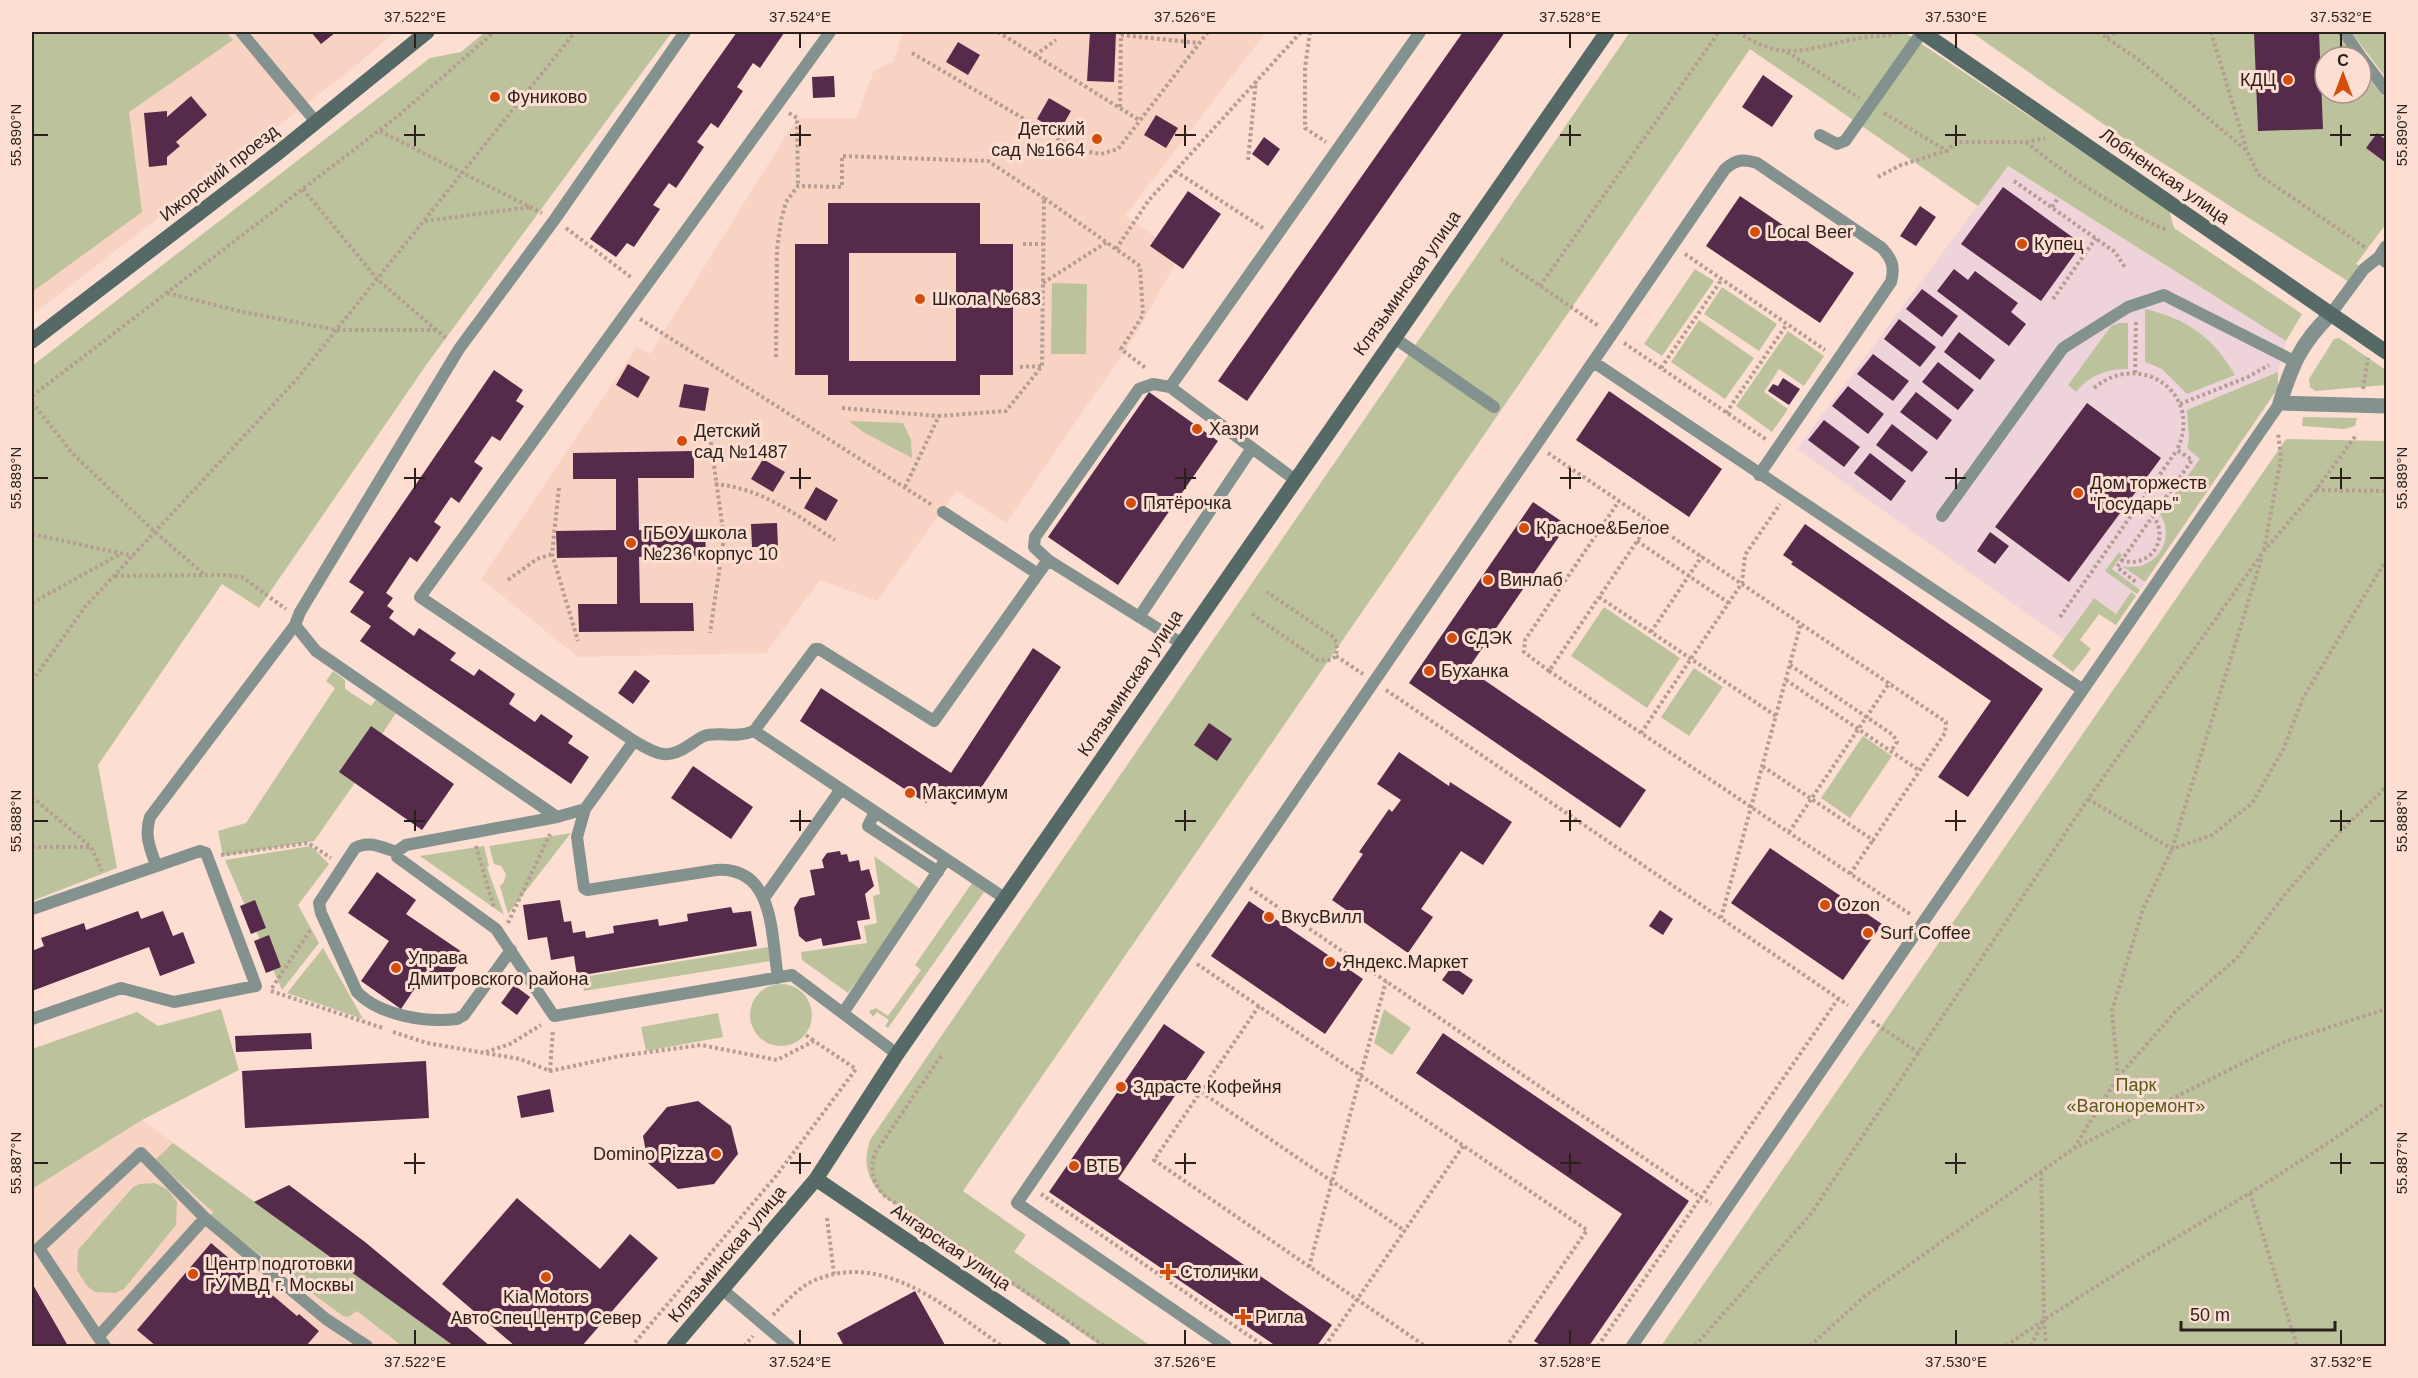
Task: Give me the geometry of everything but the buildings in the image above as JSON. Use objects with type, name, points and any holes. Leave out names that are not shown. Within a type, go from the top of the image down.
[{"type":"street","name":"Ижорский проезд","points":[[32,341],[316,122],[427,32]]},
{"type":"street","name":"Клязьминская улица","points":[[674,1347],[816,1179],[897,1054],[1294,479],[1607,32]]},
{"type":"street","name":"Лобненская улица","points":[[1922,32],[2386,352]]},
{"type":"street","points":[[2330,315],[2288,359],[2280,403],[2386,406]]},
{"type":"street","name":"Ангарская улица","points":[[816,1179],[1063,1347]]},
{"type":"lane","points":[[241,32],[316,122]]},
{"type":"lane","points":[[156,865],[148,842],[147,829],[150,817],[296,622],[459,349],[555,219],[685,32]]},
{"type":"lane","points":[[830,32],[420,597],[634,741],[665,757],[675,754],[703,736],[741,736],[754,731],[815,649],[819,649],[934,721],[1048,560]]},
{"type":"lane","points":[[1170,387],[1420,32]]},
{"type":"lane","points":[[1820,135],[1837,144],[1845,141],[1922,32]]},
{"type":"lane","points":[[2344,32],[2353,45]]},
{"type":"lane","points":[[2373,73],[2386,90]]},
{"type":"lane","points":[[1226,1347],[1017,1203],[1595,363],[1725,169],[1733,162],[1743,159],[1757,162],[1882,248],[1890,256],[1893,273],[1891,282],[1759,475]]},
{"type":"lane","points":[[2330,315],[2364,269],[2384,255]]},
{"type":"lane","points":[[1942,516],[2062,348],[2136,305],[2164,295],[2288,359]]},
{"type":"lane","points":[[1394,337],[1494,407]]},
{"type":"lane","points":[[1595,363],[1787,494],[2083,690]]},
{"type":"lane","points":[[1181,643],[1048,560],[1034,547],[1033,540],[1139,389],[1153,384],[1170,387],[1294,479]]},
{"type":"lane","points":[[1632,1347],[2280,403]]},
{"type":"lane","points":[[1139,617],[1252,448]]},
{"type":"lane","points":[[943,512],[1038,574]]},
{"type":"lane","points":[[296,622],[316,651],[557,817]]},
{"type":"lane","points":[[754,731],[1006,899]]},
{"type":"lane","points":[[634,741],[585,810],[577,837],[584,888],[587,890],[726,869],[735,870],[750,878],[764,898],[778,978]]},
{"type":"lane","points":[[764,898],[841,789]]},
{"type":"lane","points":[[396,852],[406,845],[585,810]]},
{"type":"lane","points":[[875,812],[868,826],[938,872]]},
{"type":"lane","points":[[396,852],[374,844],[360,844],[355,848],[320,903],[321,913],[357,992],[363,998],[392,1014],[449,1020],[464,1015],[511,950]]},
{"type":"lane","points":[[32,909],[156,865],[200,851],[206,853],[256,986],[174,1002],[121,988],[32,1019]]},
{"type":"lane","points":[[396,852],[397,857],[502,936],[554,1016],[792,975],[897,1054]]},
{"type":"lane","points":[[843,1013],[946,859]]},
{"type":"lane","points":[[205,1218],[101,1342],[39,1248],[141,1153],[205,1218],[326,1319],[367,1347]]},
{"type":"lane","points":[[723,1290],[789,1347]]},
{"type":"path","points":[[32,396],[380,131],[494,32]]},
{"type":"path","points":[[998,32],[1139,120]]},
{"type":"path","points":[[912,52],[1077,150],[1101,154],[1118,150],[1208,32]]},
{"type":"path","points":[[1116,249],[1149,200],[1301,32]]},
{"type":"path","points":[[1311,32],[1305,68],[1305,128],[1337,150]]},
{"type":"path","points":[[1540,286],[1719,32]]},
{"type":"path","points":[[1738,32],[1759,46],[1786,52],[1819,49],[1850,39],[1892,35],[1898,32]]},
{"type":"path","points":[[2098,32],[2139,60],[2247,150]]},
{"type":"path","points":[[2107,38],[2116,32]]},
{"type":"path","points":[[2211,32],[2247,150],[2258,174],[2384,255]]},
{"type":"path","points":[[32,681],[85,607],[297,379],[573,33]]},
{"type":"path","points":[[1120,108],[1121,35],[1199,43]]},
{"type":"path","points":[[1035,55],[1056,40]]},
{"type":"path","points":[[1786,52],[1870,106],[1947,151]]},
{"type":"path","points":[[1248,160],[1256,80]]},
{"type":"path","points":[[776,105],[797,118],[798,186],[786,202],[780,230],[776,357]]},
{"type":"path","points":[[380,131],[555,219],[643,287]]},
{"type":"path","points":[[1878,177],[1900,165],[1947,151],[1956,142],[2026,142],[2047,137]]},
{"type":"path","points":[[2026,142],[2057,167],[2128,213],[2166,230]]},
{"type":"path","points":[[798,186],[842,187],[842,156],[988,162],[1044,198],[1140,266],[1143,315],[1121,349],[1170,387]]},
{"type":"path","points":[[1175,171],[1276,236]]},
{"type":"path","points":[[2014,181],[2115,252],[2126,269]]},
{"type":"path","points":[[303,189],[378,280],[459,349]]},
{"type":"path","points":[[842,408],[939,416],[1006,411],[1042,366],[1044,198]]},
{"type":"path","points":[[2052,207],[2058,198]]},
{"type":"path","points":[[425,221],[531,207]]},
{"type":"path","points":[[2053,299],[2096,238]]},
{"type":"path","points":[[1043,284],[1107,242]]},
{"type":"path","points":[[1023,244],[1043,244]]},
{"type":"path","points":[[1672,246],[1838,358]]},
{"type":"path","points":[[1501,259],[1592,321]]},
{"type":"path","points":[[1661,368],[1722,279]]},
{"type":"path","points":[[167,293],[243,312],[337,330],[437,330]]},
{"type":"path","points":[[2135,373],[2136,305]]},
{"type":"path","points":[[627,310],[943,512]]},
{"type":"path","points":[[1726,413],[1787,324]]},
{"type":"path","points":[[1635,351],[1777,448]]},
{"type":"path","points":[[2363,390],[2368,354]]},
{"type":"path","points":[[2180,404],[2288,359]]},
{"type":"path","points":[[1020,367],[1042,366]]},
{"type":"path","points":[[2060,617],[2177,450],[2184,423],[2180,404],[2162,382],[2135,373],[2109,378],[2094,388]]},
{"type":"path","points":[[32,402],[73,454],[155,532],[205,575]]},
{"type":"path","points":[[905,487],[939,416]]},
{"type":"path","points":[[2118,1077],[2112,1011],[2143,909],[2172,849],[2263,552],[2281,458],[2277,430]]},
{"type":"path","points":[[1695,1347],[1810,1215],[1920,1054],[2088,798],[2263,552],[2316,490],[2357,434]]},
{"type":"path","points":[[710,436],[724,538],[710,633]]},
{"type":"path","points":[[2138,583],[2117,567],[2192,460],[2177,450]]},
{"type":"path","points":[[1561,462],[1890,682],[1946,722],[1945,733],[1851,874]]},
{"type":"path","points":[[715,484],[738,486],[767,496],[835,540]]},
{"type":"path","points":[[559,488],[552,554],[578,641]]},
{"type":"path","points":[[2316,490],[2386,491]]},
{"type":"path","points":[[1641,733],[1742,583],[1744,555],[1787,494]]},
{"type":"path","points":[[1619,501],[1525,640],[1524,652],[1895,904]]},
{"type":"path","points":[[2121,560],[2137,562],[2154,551],[2160,536],[2153,516]]},
{"type":"path","points":[[1549,671],[1650,522]]},
{"type":"path","points":[[32,534],[133,556]]},
{"type":"path","points":[[1637,541],[1729,603]]},
{"type":"path","points":[[32,603],[122,553]]},
{"type":"path","points":[[508,580],[537,559],[552,554]]},
{"type":"path","points":[[1651,632],[1702,556]]},
{"type":"path","points":[[2172,849],[2212,835],[2252,803],[2283,750],[2303,698],[2386,560]]},
{"type":"path","points":[[114,576],[242,577],[296,622]]},
{"type":"path","points":[[1252,614],[1318,660],[1331,660],[1336,656],[1337,643],[1333,638],[1267,592]]},
{"type":"path","points":[[1599,597],[1776,716]]},
{"type":"path","points":[[1721,918],[1801,623]]},
{"type":"path","points":[[1336,656],[1920,1054]]},
{"type":"path","points":[[1790,665],[1895,737],[1896,742],[1891,751]]},
{"type":"path","points":[[1786,680],[1920,771]]},
{"type":"path","points":[[1789,832],[1890,682]]},
{"type":"path","points":[[1762,766],[1873,840]]},
{"type":"path","points":[[2073,1149],[2118,1077],[2175,1012],[2236,958],[2286,893],[2337,835],[2386,787]]},
{"type":"path","points":[[32,797],[91,847],[107,881]]},
{"type":"path","points":[[2088,798],[2172,849]]},
{"type":"path","points":[[502,936],[557,817]]},
{"type":"path","points":[[472,833],[502,936]]},
{"type":"path","points":[[206,853],[224,856],[257,849],[308,843],[343,866]]},
{"type":"path","points":[[32,847],[91,847]]},
{"type":"path","points":[[1239,880],[1724,1213]]},
{"type":"path","points":[[270,991],[321,913]]},
{"type":"path","points":[[1186,956],[1587,1230],[1507,1347]]},
{"type":"path","points":[[1309,1267],[1386,981]]},
{"type":"path","points":[[256,986],[427,1043],[520,1059],[550,1071],[620,1056],[701,1045],[777,1060],[814,1041]]},
{"type":"path","points":[[1599,1347],[1838,998]]},
{"type":"path","points":[[1259,1006],[1154,1160],[1425,1347]]},
{"type":"path","points":[[1810,1347],[1865,1296],[2073,1149],[2284,1042],[2386,1009]]},
{"type":"path","points":[[484,1053],[510,1044],[554,1016]]},
{"type":"path","points":[[550,1071],[554,1016]]},
{"type":"path","points":[[632,1347],[776,1176],[856,1069],[806,1035]]},
{"type":"path","points":[[941,1056],[875,1152],[872,1165],[874,1182],[885,1196],[1106,1347]]},
{"type":"path","points":[[1201,1092],[1405,1231]]},
{"type":"path","points":[[2006,1347],[2044,1319],[2250,1193],[2386,1102]]},
{"type":"path","points":[[1325,1347],[1463,1146]]},
{"type":"path","points":[[2041,1170],[2046,1347]]},
{"type":"path","points":[[2250,1193],[2297,1347]]},
{"type":"path","points":[[1041,1194],[1264,1347]]},
{"type":"path","points":[[827,1218],[834,1274]]},
{"type":"path","points":[[745,1346],[764,1324],[810,1283],[834,1274],[852,1272],[899,1280],[924,1292],[1002,1347]]},
{"type":"path","points":[[2031,1347],[2044,1319]]},
{"type":"shaded area","points":[[32,32],[395,32],[353,68],[32,315]]},
{"type":"shaded area","points":[[903,32],[1266,32],[1125,216],[1156,237],[1150,246],[1175,264],[1135,336],[1006,523],[956,491],[877,601],[820,580],[766,653],[578,657],[481,579],[637,347],[650,354],[797,118],[856,118],[874,71],[894,61]]},
{"type":"shaded area","points":[[2007,166],[2286,341],[2278,372],[2278,388],[2136,596],[2130,593],[2116,614],[2094,599],[2064,640],[1797,449]]},
{"type":"shaded area","name":"Центр подготовки ГУ МВД г. Москвы","points":[[142,1120],[454,1346],[32,1346],[32,1189]]},
{"type":"green space","points":[[32,32],[226,32],[233,40],[129,112],[142,212],[32,292]]},
{"type":"green space","points":[[485,32],[672,32],[429,361],[259,608],[222,584],[98,765],[117,868],[32,901],[32,366],[430,58],[461,52]]},
{"type":"green space","points":[[1630,32],[1904,32],[2169,210],[2174,228],[2302,314],[2286,341],[2008,166],[1978,206],[1750,49],[963,1191],[1026,1235],[1014,1252],[1151,1346],[1101,1346],[883,1196],[867,1170],[870,1140]]},
{"type":"green space","points":[[1971,32],[2337,32],[2345,45],[2313,45],[2313,105],[2373,105],[2373,83],[2386,100],[2386,140],[2377,133],[2366,148],[2386,163],[2386,224],[2356,264],[2361,267],[2349,282],[2122,137]]},
{"type":"green space","points":[[2386,32],[2386,78],[2373,61],[2373,45],[2361,45],[2352,33]]},
{"type":"green space","points":[[1695,269],[1714,281],[1662,356],[1644,344]]},
{"type":"green space","points":[[1052,283],[1087,284],[1086,354],[1051,354]]},
{"type":"green space","points":[[1722,287],[1777,324],[1759,351],[1704,314]]},
{"type":"green space","points":[[2145,309],[2173,318],[2198,332],[2218,350],[2235,375],[2187,394],[2162,369],[2145,362]]},
{"type":"green space","points":[[1699,320],[1754,358],[1725,399],[1671,362]]},
{"type":"green space","points":[[2128,323],[2128,369],[2099,374],[2087,381],[2076,392],[2068,385],[2111,326]]},
{"type":"green space","points":[[1788,331],[1824,356],[1804,386],[1779,369],[1764,392],[1788,409],[1772,432],[1736,406]]},
{"type":"green space","points":[[2339,338],[2386,370],[2386,385],[2315,391],[2310,387],[2309,379],[2334,339]]},
{"type":"green space","points":[[2278,372],[2278,388],[2145,582],[2122,566],[2144,565],[2159,553],[2166,534],[2165,524],[2160,514],[2200,459],[2187,448],[2189,439],[2187,410]]},
{"type":"green space","points":[[2303,417],[2357,418],[2355,426],[2344,429],[2302,426]]},
{"type":"green space","points":[[849,421],[903,423],[911,440],[912,458],[863,432]]},
{"type":"green space","name":"Парк «Вагоноремонт»","points":[[2286,439],[2386,441],[2386,1346],[1661,1346]]},
{"type":"green space","points":[[2119,552],[2122,555],[2112,569],[2140,590],[2137,594],[2105,571]]},
{"type":"green space","points":[[2131,592],[2136,596],[2116,625],[2099,614],[2080,640],[2091,649],[2073,672],[2052,656],[2094,598],[2116,614]]},
{"type":"green space","points":[[1604,607],[1680,658],[1647,708],[1571,656]]},
{"type":"green space","points":[[1694,668],[1723,687],[1689,736],[1661,717]]},
{"type":"green space","points":[[333,671],[345,680],[345,689],[371,706],[380,694],[400,707],[358,770],[359,777],[314,841],[223,856],[218,831],[246,823],[335,688],[326,681]]},
{"type":"green space","points":[[1863,736],[1892,756],[1850,818],[1821,798]]},
{"type":"green space","points":[[571,833],[508,914],[500,886],[506,874],[501,866],[494,864],[489,846]]},
{"type":"green space","points":[[311,846],[329,864],[298,905],[319,943],[282,990],[225,860]]},
{"type":"green space","points":[[484,846],[489,866],[487,867],[504,915],[420,856]]},
{"type":"green space","points":[[874,856],[923,891],[848,993],[802,960],[801,952],[867,943],[864,926],[877,923],[873,896],[880,894]]},
{"type":"green space","points":[[972,883],[984,892],[888,1028],[885,1026],[889,1020],[877,1012],[873,1017],[869,1011],[876,1008],[888,1016],[921,970],[915,965]]},
{"type":"green space","points":[[768,947],[770,961],[584,991],[582,977]]},
{"type":"green space","points":[[323,948],[363,1019],[287,993]]},
{"type":"green space","points":[[781,984],[793,986],[803,993],[810,1003],[812,1015],[810,1027],[803,1037],[793,1044],[781,1046],[769,1044],[759,1037],[752,1027],[750,1015],[752,1003],[759,993],[769,986]]},
{"type":"green space","points":[[221,1009],[239,1070],[142,1120],[32,1189],[32,1049],[137,1012],[158,1026]]},
{"type":"green space","points":[[1384,1009],[1411,1028],[1392,1055],[1374,1043]]},
{"type":"green space","points":[[718,1013],[723,1037],[646,1051],[641,1027]]},
{"type":"green space","points":[[173,1143],[454,1346],[402,1346],[357,1311],[348,1317],[343,1316],[209,1217],[213,1212],[155,1160]]},
{"type":"green space","points":[[155,1183],[168,1190],[177,1202],[176,1225],[124,1289],[115,1293],[95,1292],[87,1286],[77,1270],[78,1250],[133,1187]]},
{"type":"place","name":"КДЦ","points":[[2288,80]]},
{"type":"place","name":"Фуниково","points":[[495,97]]},
{"type":"place","name":"Детский сад №1664","points":[[1097,139]]},
{"type":"place","name":"Local Beer","points":[[1755,232]]},
{"type":"place","name":"Купец","points":[[2022,244]]},
{"type":"place","name":"Школа №683","points":[[920,299]]},
{"type":"place","name":"Хазри","points":[[1197,429]]},
{"type":"place","name":"Детский сад №1487","points":[[682,441]]},
{"type":"place","name":"Дом торжеств \"Государь\"","points":[[2078,493]]},
{"type":"place","name":"Пятёрочка","points":[[1131,503]]},
{"type":"place","name":"Красное&Белое","points":[[1524,528]]},
{"type":"place","name":"ГБОУ школа №236 корпус 10","points":[[631,543]]},
{"type":"place","name":"Винлаб","points":[[1488,580]]},
{"type":"place","name":"СДЭК","points":[[1452,638]]},
{"type":"place","name":"Буханка","points":[[1429,671]]},
{"type":"place","name":"Максимум","points":[[910,793]]},
{"type":"place","name":"Ozon","points":[[1825,905]]},
{"type":"place","name":"ВкусВилл","points":[[1269,917]]},
{"type":"place","name":"Surf Coffee","points":[[1868,933]]},
{"type":"place","name":"Яндекс.Маркет","points":[[1330,962]]},
{"type":"place","name":"Управа Дмитровского района","points":[[396,968]]},
{"type":"place","name":"Здрасте Кофейня","points":[[1121,1087]]},
{"type":"place","name":"Domino Pizza","points":[[716,1154]]},
{"type":"place","name":"ВТБ","points":[[1074,1166]]},
{"type":"place","name":"Столички","points":[[1168,1272]]},
{"type":"place","name":"Центр подготовки ГУ МВД г. Москвы","points":[[193,1274]]},
{"type":"place","name":"Kia Motors АвтоСпецЦентр Север","points":[[546,1277]]},
{"type":"place","name":"Ригла","points":[[1243,1317]]}]
